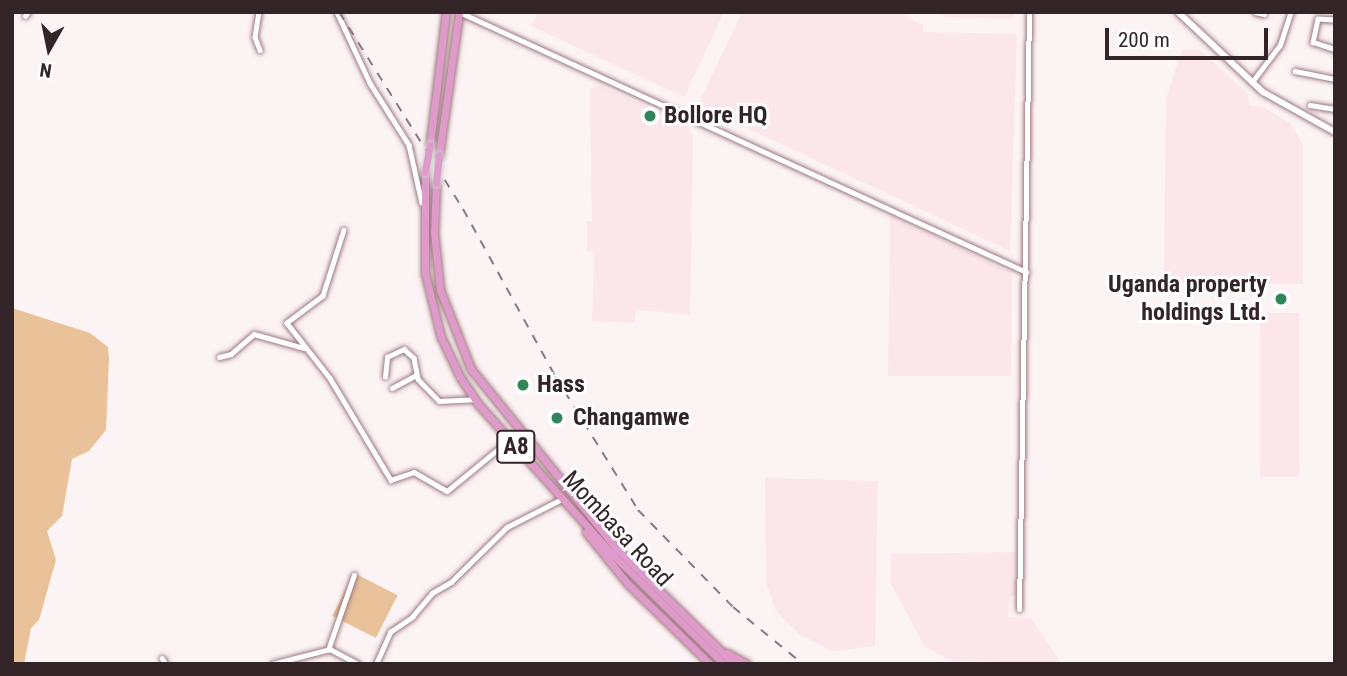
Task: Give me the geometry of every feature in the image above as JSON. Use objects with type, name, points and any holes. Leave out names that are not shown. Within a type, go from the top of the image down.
[{"type":"highway","name":"Mombasa Road","points":[[446,12],[422,203],[425,273],[432,308],[460,377],[509,439],[562,499],[672,617],[724,664]]},
{"type":"highway","name":"Mombasa Road","points":[[459,12],[439,155],[434,233],[440,290],[471,369],[617,549],[734,664]]},
{"type":"highway","points":[[575,513],[628,584],[710,664]]},
{"type":"highway","points":[[714,646],[747,664]]},
{"type":"main road","points":[[1178,12],[1252,82],[1293,112],[1335,132]]},
{"type":"street","points":[[258,12],[255,37],[260,50]]},
{"type":"street","points":[[337,12],[370,83],[409,145],[422,203]]},
{"type":"street","points":[[459,12],[1026,272]]},
{"type":"street","points":[[1019,609],[1030,12]]},
{"type":"street","points":[[1255,12],[1265,14]]},
{"type":"street","points":[[1252,82],[1280,45],[1291,12]]},
{"type":"street","points":[[1335,20],[1318,19],[1313,42],[1335,49]]},
{"type":"street","points":[[1295,71],[1335,79]]},
{"type":"street","points":[[1310,105],[1335,109]]},
{"type":"street","points":[[344,230],[323,296],[288,321],[392,481],[414,472],[447,491],[509,439]]},
{"type":"street","points":[[219,357],[234,352],[254,334],[308,349]]},
{"type":"street","points":[[385,377],[387,357],[404,349],[414,358],[416,374],[443,403],[475,398]]},
{"type":"street","points":[[392,388],[416,374]]},
{"type":"street","points":[[376,664],[390,632],[412,617],[433,591],[451,582],[507,527],[562,499]]},
{"type":"street","points":[[328,650],[355,575]]},
{"type":"street","points":[[272,664],[328,650],[358,664]]},
{"type":"street","points":[[162,658],[166,664]]},
{"type":"shaded area","points":[[538,12],[724,12],[684,97],[531,26]]},
{"type":"shaded area","points":[[742,12],[899,12],[923,25],[923,32],[1017,34],[1010,251],[698,105]]},
{"type":"shaded area","points":[[935,12],[1018,12],[1011,19],[946,17]]},
{"type":"shaded area","points":[[1182,50],[1200,50],[1248,94],[1249,106],[1261,106],[1290,123],[1303,145],[1303,284],[1164,283],[1166,99]]},
{"type":"shaded area","points":[[599,85],[687,124],[693,137],[690,314],[636,310],[634,323],[592,321],[594,252],[587,251],[587,221],[592,221],[590,89]]},
{"type":"shaded area","points":[[890,215],[1012,273],[1011,376],[888,376]]},
{"type":"shaded area","points":[[12,308],[90,333],[108,347],[109,359],[106,430],[89,451],[72,459],[62,516],[47,531],[56,560],[39,620],[31,628],[24,664],[12,664]]},
{"type":"shaded area","points":[[1260,313],[1299,313],[1299,477],[1260,477]]},
{"type":"shaded area","points":[[765,478],[878,481],[875,646],[832,651],[799,634],[776,611],[766,583]]},
{"type":"shaded area","points":[[1017,552],[1016,595],[1010,597],[1008,617],[1031,618],[1061,663],[952,661],[925,647],[890,582],[891,554]]},
{"type":"shaded area","points":[[354,573],[398,595],[376,638],[332,616]]},
{"type":"railway","points":[[339,12],[463,209],[555,376],[638,510],[733,607],[803,664]]},
{"type":"place","name":"Bollore HQ","points":[[650,116]]},
{"type":"place","name":"Uganda property holdings Ltd.","points":[[1281,299]]},
{"type":"place","name":"Hass","points":[[523,385]]},
{"type":"place","name":"Changamwe","points":[[557,418]]}]
